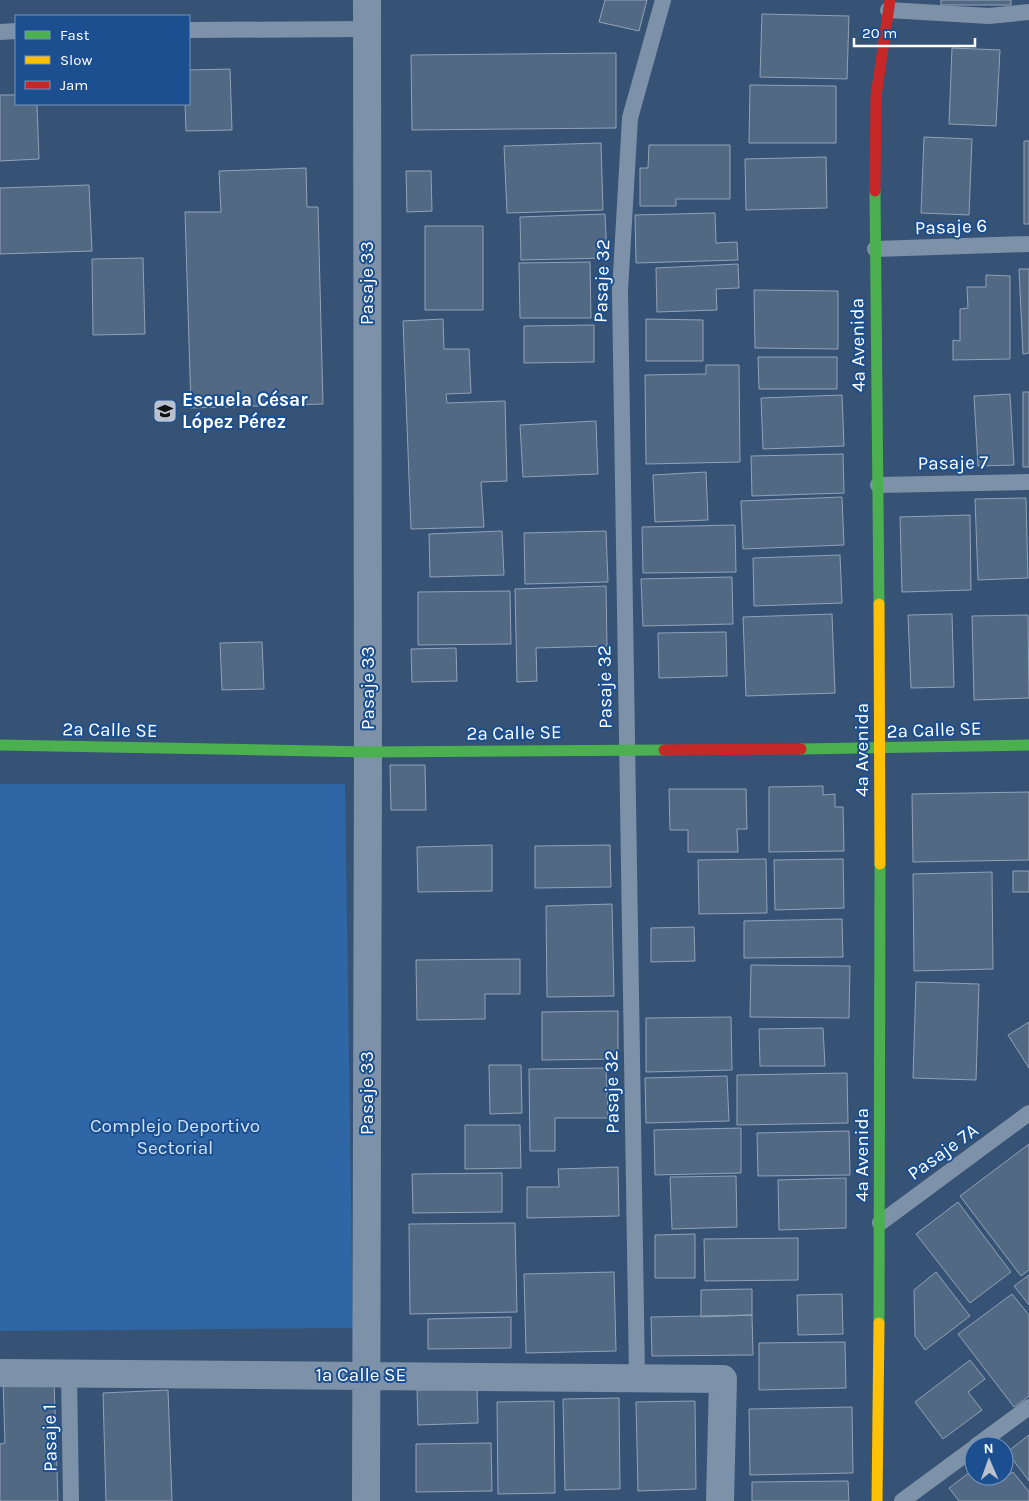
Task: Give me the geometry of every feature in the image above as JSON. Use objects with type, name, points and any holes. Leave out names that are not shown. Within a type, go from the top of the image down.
[{"type":"street","name":"Pasaje 33","points":[[366,1501],[368,752],[367,0]]},
{"type":"street","name":"4a Avenida","points":[[877,1501],[880,1223],[880,750],[875,250],[876,96],[889,5]]},
{"type":"street","name":"2a Calle SE","points":[[0,746],[368,752],[626,749],[880,750],[1029,745]]},
{"type":"street","name":"1a Calle SE","points":[[0,1373],[722,1378],[720,1501]]},
{"type":"lane","name":"Pasaje 32","points":[[638,1378],[626,749],[620,291],[630,118],[663,0]]},
{"type":"lane","points":[[889,5],[989,16],[1029,12]]},
{"type":"lane","points":[[190,30],[367,29]]},
{"type":"lane","points":[[0,32],[15,32]]},
{"type":"lane","name":"Pasaje 6","points":[[875,250],[1029,244]]},
{"type":"lane","name":"Pasaje 7","points":[[878,485],[1029,482]]},
{"type":"lane","name":"Pasaje 7A","points":[[880,1223],[1029,1113]]},
{"type":"lane","name":"Pasaje 1","points":[[69,1374],[71,1501]]},
{"type":"lane","points":[[990,1436],[1029,1407]]},
{"type":"lane","points":[[902,1501],[964,1455]]},
{"type":"green space","name":"Complejo Deportivo Sectorial","points":[[0,784],[345,784],[353,1328],[0,1331]]},
{"type":"building","points":[[605,0],[647,0],[639,31],[599,22]]},
{"type":"building","points":[[941,0],[1011,0],[1011,5],[941,5]]},
{"type":"building","points":[[762,14],[849,16],[847,79],[760,77]]},
{"type":"building","points":[[952,48],[1000,50],[996,126],[949,124]]},
{"type":"building","points":[[616,53],[616,128],[412,130],[411,55]]},
{"type":"building","points":[[230,69],[232,130],[186,131],[185,105],[190,105],[190,70]]},
{"type":"building","points":[[750,85],[836,86],[836,143],[749,143]]},
{"type":"building","points":[[0,95],[15,95],[15,105],[37,105],[39,159],[0,161]]},
{"type":"building","points":[[924,137],[972,139],[969,215],[921,213]]},
{"type":"building","points":[[1024,141],[1029,141],[1029,224],[1024,224]]},
{"type":"building","points":[[601,143],[603,210],[507,213],[504,146]]},
{"type":"building","points":[[649,145],[730,145],[730,199],[676,199],[676,206],[640,206],[640,168],[648,168]]},
{"type":"building","points":[[826,157],[827,208],[746,210],[745,159]]},
{"type":"building","points":[[306,168],[307,207],[318,207],[323,404],[191,408],[185,212],[221,212],[219,171]]},
{"type":"building","points":[[406,171],[431,171],[432,211],[407,212]]},
{"type":"building","points":[[89,185],[92,251],[0,254],[0,188]]},
{"type":"building","points":[[715,213],[716,243],[737,242],[738,260],[636,263],[635,215]]},
{"type":"building","points":[[605,214],[607,258],[521,260],[520,217]]},
{"type":"building","points":[[425,226],[483,226],[483,310],[425,310]]},
{"type":"building","points":[[143,258],[145,334],[93,335],[92,259]]},
{"type":"building","points":[[590,262],[591,318],[520,318],[519,263]]},
{"type":"building","points":[[738,264],[739,288],[716,289],[717,310],[657,312],[656,268]]},
{"type":"building","points":[[1019,269],[1029,269],[1029,353],[1023,354]]},
{"type":"building","points":[[986,275],[1010,276],[1010,359],[953,360],[953,340],[960,341],[960,309],[968,308],[967,287],[986,287]]},
{"type":"building","points":[[754,290],[838,291],[838,349],[755,348]]},
{"type":"building","points":[[443,319],[444,349],[469,349],[471,393],[446,394],[447,403],[505,401],[507,481],[481,482],[484,527],[411,529],[403,321]]},
{"type":"building","points":[[646,319],[703,320],[703,361],[646,361]]},
{"type":"building","points":[[594,325],[594,362],[524,363],[524,326]]},
{"type":"building","points":[[758,357],[837,357],[837,389],[759,389]]},
{"type":"building","points":[[706,365],[739,365],[740,462],[646,464],[645,375],[706,374]]},
{"type":"building","points":[[1023,392],[1029,392],[1029,467],[1023,467]]},
{"type":"building","points":[[1010,394],[1014,465],[978,466],[974,396]]},
{"type":"building","points":[[842,395],[844,446],[763,449],[761,398]]},
{"type":"building","points":[[596,421],[598,474],[523,477],[520,425]]},
{"type":"building","points":[[843,454],[844,493],[752,496],[751,456]]},
{"type":"building","points":[[706,472],[708,520],[655,522],[653,475]]},
{"type":"building","points":[[842,497],[844,545],[743,549],[741,501]]},
{"type":"building","points":[[1026,498],[1028,578],[978,580],[975,499]]},
{"type":"building","points":[[970,515],[971,590],[902,592],[900,517]]},
{"type":"building","points":[[735,525],[736,572],[643,573],[642,527]]},
{"type":"building","points":[[502,531],[504,575],[430,577],[429,534]]},
{"type":"building","points":[[606,531],[608,582],[525,584],[524,533]]},
{"type":"building","points":[[840,555],[842,603],[754,606],[753,558]]},
{"type":"building","points":[[732,577],[733,624],[643,626],[641,579]]},
{"type":"building","points":[[606,586],[607,646],[536,648],[537,681],[517,682],[515,589]]},
{"type":"building","points":[[510,591],[511,644],[418,645],[418,592]]},
{"type":"building","points":[[832,614],[835,693],[746,696],[743,617]]},
{"type":"building","points":[[952,614],[954,687],[911,688],[908,615]]},
{"type":"building","points":[[1028,615],[1029,698],[974,700],[972,616]]},
{"type":"building","points":[[726,632],[727,676],[659,678],[658,633]]},
{"type":"building","points":[[262,642],[264,689],[222,690],[220,643]]},
{"type":"building","points":[[456,648],[457,681],[412,682],[411,649]]},
{"type":"building","points":[[390,765],[425,765],[426,810],[391,810]]},
{"type":"building","points":[[823,786],[823,795],[835,794],[835,807],[843,807],[844,851],[769,852],[769,787]]},
{"type":"building","points":[[669,789],[746,789],[747,829],[737,829],[738,852],[688,852],[688,830],[670,830]]},
{"type":"building","points":[[1029,792],[1029,860],[913,862],[912,794]]},
{"type":"building","points":[[492,845],[492,891],[418,892],[417,847]]},
{"type":"building","points":[[610,845],[611,887],[535,888],[535,846]]},
{"type":"building","points":[[766,859],[767,913],[699,914],[698,860]]},
{"type":"building","points":[[843,859],[844,908],[775,910],[774,860]]},
{"type":"building","points":[[1013,871],[1029,871],[1029,892],[1013,892]]},
{"type":"building","points":[[992,872],[993,969],[914,971],[913,874]]},
{"type":"building","points":[[612,904],[614,996],[547,997],[546,906]]},
{"type":"building","points":[[842,919],[843,957],[744,958],[744,921]]},
{"type":"building","points":[[694,927],[695,961],[651,962],[651,928]]},
{"type":"building","points":[[520,959],[520,994],[485,994],[485,1019],[417,1020],[416,960]]},
{"type":"building","points":[[751,965],[850,966],[849,1018],[750,1017]]},
{"type":"building","points":[[916,982],[979,984],[976,1080],[913,1078]]},
{"type":"building","points":[[618,1011],[618,1059],[542,1060],[542,1012]]},
{"type":"building","points":[[731,1017],[732,1070],[646,1072],[646,1018]]},
{"type":"building","points":[[1029,1022],[1029,1068],[1008,1035]]},
{"type":"building","points":[[823,1028],[825,1066],[760,1066],[759,1029]]},
{"type":"building","points":[[489,1065],[521,1065],[522,1113],[490,1114]]},
{"type":"building","points":[[606,1068],[608,1118],[555,1118],[555,1151],[530,1151],[529,1069]]},
{"type":"building","points":[[847,1073],[848,1123],[737,1125],[737,1075]]},
{"type":"building","points":[[727,1076],[729,1121],[646,1123],[645,1078]]},
{"type":"building","points":[[465,1125],[520,1125],[521,1168],[465,1169]]},
{"type":"building","points":[[741,1128],[741,1173],[655,1175],[654,1130]]},
{"type":"building","points":[[849,1131],[850,1175],[758,1176],[757,1133]]},
{"type":"building","points":[[1029,1144],[1029,1270],[1021,1276],[960,1196]]},
{"type":"building","points":[[618,1167],[619,1216],[527,1218],[527,1187],[559,1187],[558,1169]]},
{"type":"building","points":[[502,1173],[502,1212],[413,1213],[412,1174]]},
{"type":"building","points":[[736,1176],[737,1227],[672,1229],[670,1177]]},
{"type":"building","points":[[846,1178],[846,1228],[779,1230],[778,1180]]},
{"type":"building","points":[[958,1202],[1011,1272],[970,1303],[916,1234]]},
{"type":"building","points":[[515,1223],[517,1312],[410,1314],[409,1224]]},
{"type":"building","points":[[695,1234],[695,1278],[655,1278],[655,1235]]},
{"type":"building","points":[[798,1238],[798,1280],[705,1281],[704,1239]]},
{"type":"building","points":[[614,1272],[616,1351],[526,1353],[524,1274]]},
{"type":"building","points":[[936,1272],[970,1316],[925,1350],[915,1336],[914,1290]]},
{"type":"building","points":[[1029,1275],[1029,1305],[1014,1286]]},
{"type":"building","points":[[752,1289],[752,1315],[701,1317],[701,1290]]},
{"type":"building","points":[[842,1294],[843,1334],[798,1335],[797,1295]]},
{"type":"building","points":[[1012,1294],[1029,1315],[1029,1396],[1014,1407],[958,1334]]},
{"type":"building","points":[[752,1315],[753,1355],[652,1356],[651,1317]]},
{"type":"building","points":[[511,1317],[511,1348],[428,1349],[428,1319]]},
{"type":"building","points":[[845,1342],[846,1388],[759,1390],[759,1343]]},
{"type":"building","points":[[970,1360],[985,1379],[968,1392],[982,1410],[943,1439],[915,1402]]},
{"type":"building","points":[[54,1380],[58,1501],[0,1501],[0,1444],[5,1443],[3,1382]]},
{"type":"building","points":[[477,1389],[478,1423],[418,1425],[417,1390]]},
{"type":"building","points":[[168,1390],[172,1501],[106,1501],[103,1393]]},
{"type":"building","points":[[619,1398],[620,1489],[565,1490],[563,1399]]},
{"type":"building","points":[[554,1401],[555,1493],[498,1494],[497,1402]]},
{"type":"building","points":[[695,1401],[696,1489],[638,1491],[636,1402]]},
{"type":"building","points":[[852,1407],[853,1473],[750,1475],[749,1409]]},
{"type":"building","points":[[1029,1435],[1029,1481],[1014,1461],[1014,1447]]},
{"type":"building","points":[[491,1443],[492,1491],[416,1492],[416,1444]]},
{"type":"building","points":[[1014,1473],[1029,1492],[1029,1501],[959,1501],[949,1488],[964,1477],[964,1486],[1014,1486]]},
{"type":"building","points":[[848,1481],[849,1501],[752,1501],[752,1482]]},
{"type":"traffic: fast","points":[[875,191],[879,604]]},
{"type":"traffic: fast","points":[[0,745],[368,752],[664,750]]},
{"type":"traffic: fast","points":[[801,749],[1029,745]]},
{"type":"traffic: fast","points":[[879,1323],[880,864]]},
{"type":"traffic: slow","points":[[879,604],[880,864]]},
{"type":"traffic: slow","points":[[877,1501],[879,1323]]},
{"type":"traffic: jam","points":[[875,191],[876,96],[890,0]]},
{"type":"traffic: jam","points":[[664,750],[801,749]]},
{"type":"place","name":"Escuela César López Pérez","points":[[165,411]]}]
